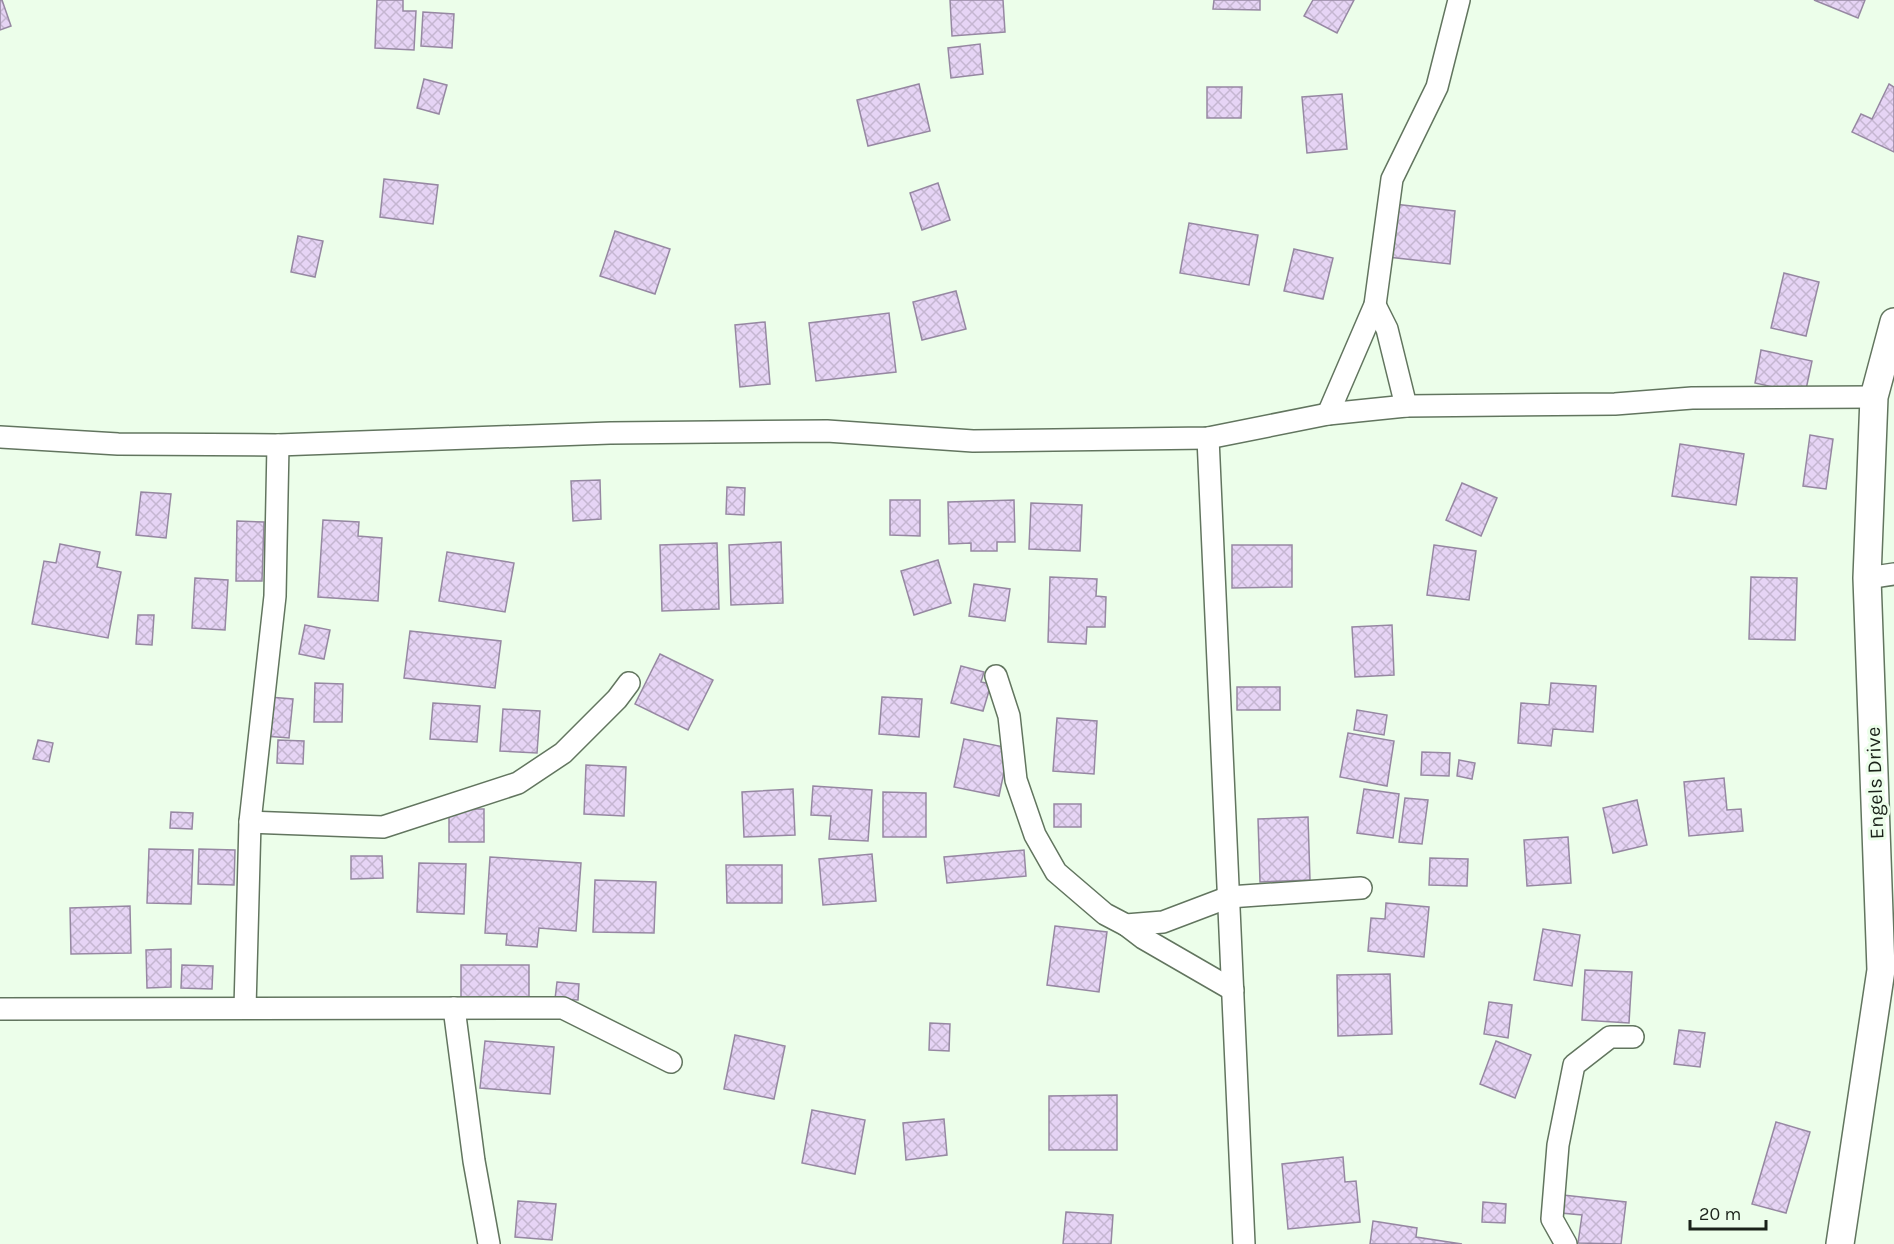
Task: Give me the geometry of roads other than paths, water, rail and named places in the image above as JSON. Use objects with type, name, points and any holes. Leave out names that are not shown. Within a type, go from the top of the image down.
[{"type":"street","points":[[1328,414],[1375,305],[1392,179],[1437,87],[1459,0]]},
{"type":"street","points":[[1375,305],[1387,329],[1407,406]]},
{"type":"street","name":"Engels Drive","points":[[1840,1244],[1881,970],[1867,579],[1874,397],[1894,323]]},
{"type":"street","points":[[0,437],[118,444],[278,445],[610,432],[827,431],[973,441],[1208,438],[1328,414],[1407,406],[1615,404],[1692,398],[1874,397]]},
{"type":"street","points":[[1208,438],[1244,1244]]},
{"type":"street","points":[[244,1008],[250,822],[275,596],[278,445]]},
{"type":"street","points":[[1867,579],[1894,574]]},
{"type":"street","points":[[996,676],[1009,716],[1016,780],[1035,835],[1056,872],[1106,914],[1233,990]]},
{"type":"street","points":[[250,822],[383,826],[518,783],[563,753],[617,699],[629,683]]},
{"type":"street","points":[[1126,925],[1163,922],[1229,897],[1361,888]]},
{"type":"street","points":[[454,1008],[474,1161],[489,1244]]},
{"type":"street","points":[[0,1009],[562,1008],[671,1062]]},
{"type":"street","points":[[1566,1244],[1552,1218],[1558,1145],[1574,1065],[1610,1037],[1633,1037]]}]
